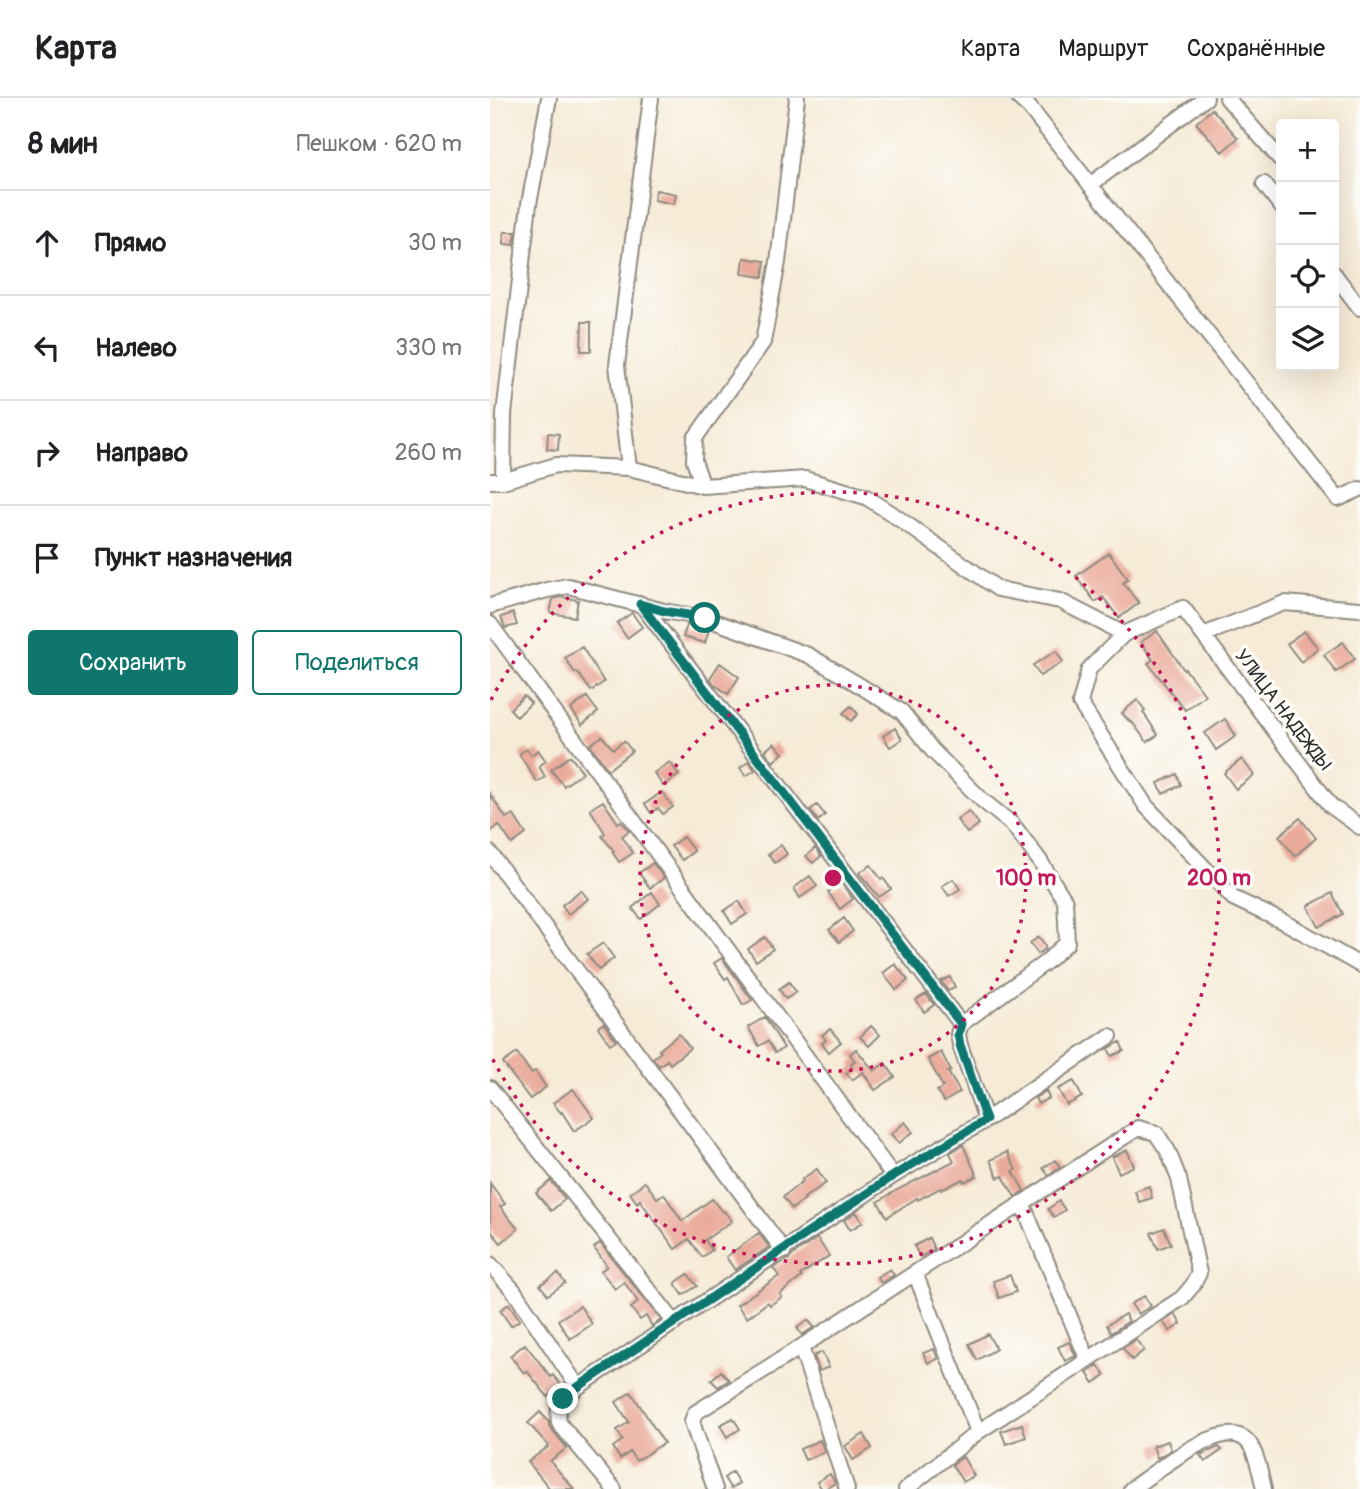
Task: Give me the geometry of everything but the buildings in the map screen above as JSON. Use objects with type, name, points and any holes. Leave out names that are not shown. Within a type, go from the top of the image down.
[{"type":"street","points":[[549,98],[529,204],[496,481],[556,465],[629,468],[702,486],[805,479],[866,497],[998,589],[1060,601],[1124,634],[1089,668],[1080,703],[1146,807],[1233,898],[1288,924],[1360,965]]},
{"type":"street","points":[[629,468],[617,365],[652,98]]},
{"type":"street","points":[[702,486],[694,461],[695,438],[763,342],[778,262],[797,98]]},
{"type":"street","points":[[1019,98],[1029,107],[1338,499],[1360,489]]},
{"type":"street","points":[[1090,185],[1206,98]]},
{"type":"street","points":[[1227,98],[1276,155]]},
{"type":"street","points":[[1264,184],[1276,200]]},
{"type":"street","points":[[1339,281],[1360,308]]},
{"type":"street","points":[[490,606],[568,586],[664,611],[705,618],[808,655],[902,712],[932,750],[982,800],[1013,825],[1065,901],[1067,943],[961,1024],[958,1034],[960,1045],[986,1120]]},
{"type":"street","points":[[1203,635],[1284,603],[1360,610]]},
{"type":"street","points":[[640,604],[961,1024]]},
{"type":"street","name":"УЛИЦА НАДЕЖДЫ","points":[[1124,634],[1183,608],[1331,806],[1360,827]]},
{"type":"street","points":[[490,624],[893,1176]]},
{"type":"street","points":[[490,853],[784,1251]]},
{"type":"street","points":[[614,1489],[559,1423],[557,1411],[563,1399],[893,1176],[986,1120],[1110,1036]]},
{"type":"street","points":[[490,1088],[675,1323]]},
{"type":"street","points":[[715,1489],[692,1421],[695,1413],[801,1348],[1138,1128],[1156,1133],[1168,1151],[1178,1179],[1199,1273],[1193,1285],[1182,1298],[978,1432],[906,1489]]},
{"type":"street","points":[[1023,1205],[1087,1359]]},
{"type":"street","points":[[490,1264],[514,1291],[578,1387]]},
{"type":"street","points":[[915,1273],[978,1432]]},
{"type":"street","points":[[801,1348],[848,1489]]},
{"type":"street","points":[[1131,1489],[1198,1444],[1232,1433],[1247,1439],[1254,1453],[1264,1489]]},
{"type":"route","points":[[563,1399],[893,1176],[986,1120],[960,1045],[958,1034],[961,1024],[640,604],[705,618]]}]
